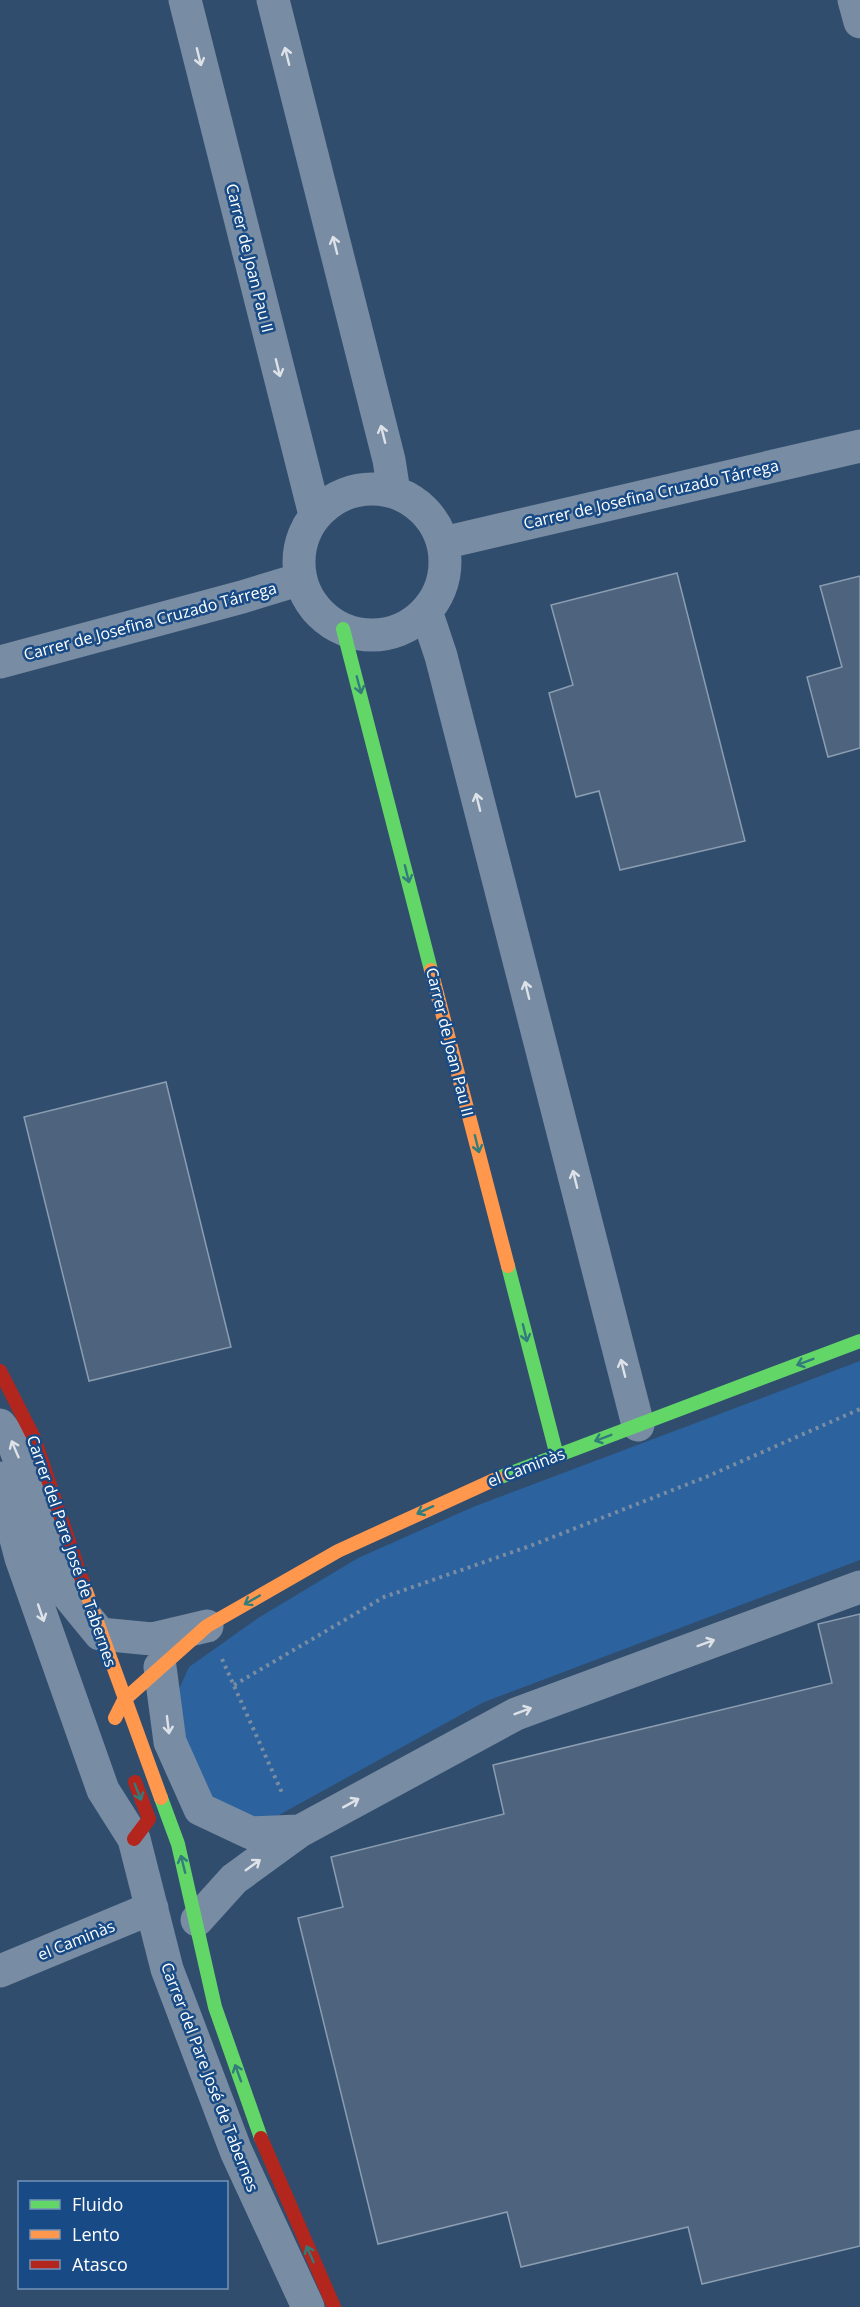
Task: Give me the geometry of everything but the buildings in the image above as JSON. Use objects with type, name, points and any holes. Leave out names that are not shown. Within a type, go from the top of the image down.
[{"type":"street","name":"Carrer de Joan Pau II","points":[[185,0],[315,515]]},
{"type":"street","points":[[273,0],[389,460],[394,492]]},
{"type":"street","points":[[854,0],[860,22]]},
{"type":"street","name":"Carrer de Josefina Cruzado Tárrega","points":[[443,543],[860,446]]},
{"type":"street","points":[[370,488],[394,492],[406,497],[425,511],[437,529],[443,543],[445,559],[439,592],[426,611],[411,623],[387,634],[370,635],[343,629],[329,622],[316,609],[301,579],[298,563],[306,527],[315,515],[331,501],[350,491],[370,488]]},
{"type":"street","name":"Carrer de Josefina Cruzado Tárrega","points":[[0,662],[301,579]]},
{"type":"street","points":[[426,611],[447,679],[638,1425]]},
{"type":"street","name":"Carrer de Joan Pau II","points":[[343,629],[557,1456]]},
{"type":"street","name":"el Caminàs","points":[[124,1700],[207,1626],[338,1551],[478,1485],[860,1341]]},
{"type":"street","name":"Carrer del Pare José de Tabernes","points":[[0,1371],[34,1438],[100,1634],[178,1844],[197,1920],[214,2007],[267,2154],[334,2307]]},
{"type":"street","points":[[0,1425],[13,1442],[68,1595],[100,1634]]},
{"type":"street","name":"Carrer del Pare José de Tabernes","points":[[0,1478],[21,1558],[103,1790],[134,1839],[167,1969],[236,2151],[308,2307]]},
{"type":"street","points":[[0,1518],[21,1558]]},
{"type":"street","points":[[197,1920],[234,1879],[300,1831],[516,1714],[860,1587]]},
{"type":"street","name":"el Caminàs","points":[[100,1634],[152,1639],[207,1626]]},
{"type":"street","points":[[160,1667],[170,1742],[200,1809],[251,1833],[300,1831]]},
{"type":"street","points":[[116,1735],[112,1725],[124,1700]]},
{"type":"street","points":[[128,1766],[149,1819],[134,1839]]},
{"type":"street","name":"el Caminàs","points":[[0,1971],[152,1908]]},
{"type":"path","points":[[234,1685],[384,1597],[530,1546],[706,1477],[860,1409]]},
{"type":"path","points":[[207,1626],[300,1831]]},
{"type":"shaded area","points":[[860,1361],[860,1560],[484,1702],[270,1820],[237,1821],[203,1796],[174,1700],[189,1667],[258,1618],[358,1558],[473,1507]]},
{"type":"traffic: fast","points":[[343,629],[431,970]]},
{"type":"traffic: fast","points":[[508,1266],[557,1456]]},
{"type":"traffic: fast","points":[[498,1478],[860,1341]]},
{"type":"traffic: fast","points":[[161,1798],[178,1844],[215,2007],[261,2138]]},
{"type":"traffic: slow","points":[[431,970],[508,1266]]},
{"type":"traffic: slow","points":[[115,1718],[124,1700],[207,1626],[338,1551],[498,1478]]},
{"type":"traffic: slow","points":[[83,1583],[161,1798]]},
{"type":"traffic: jam","points":[[0,1371],[34,1438],[83,1583]]},
{"type":"traffic: jam","points":[[134,1839],[149,1819],[135,1782]]},
{"type":"traffic: jam","points":[[261,2138],[334,2307]]}]
